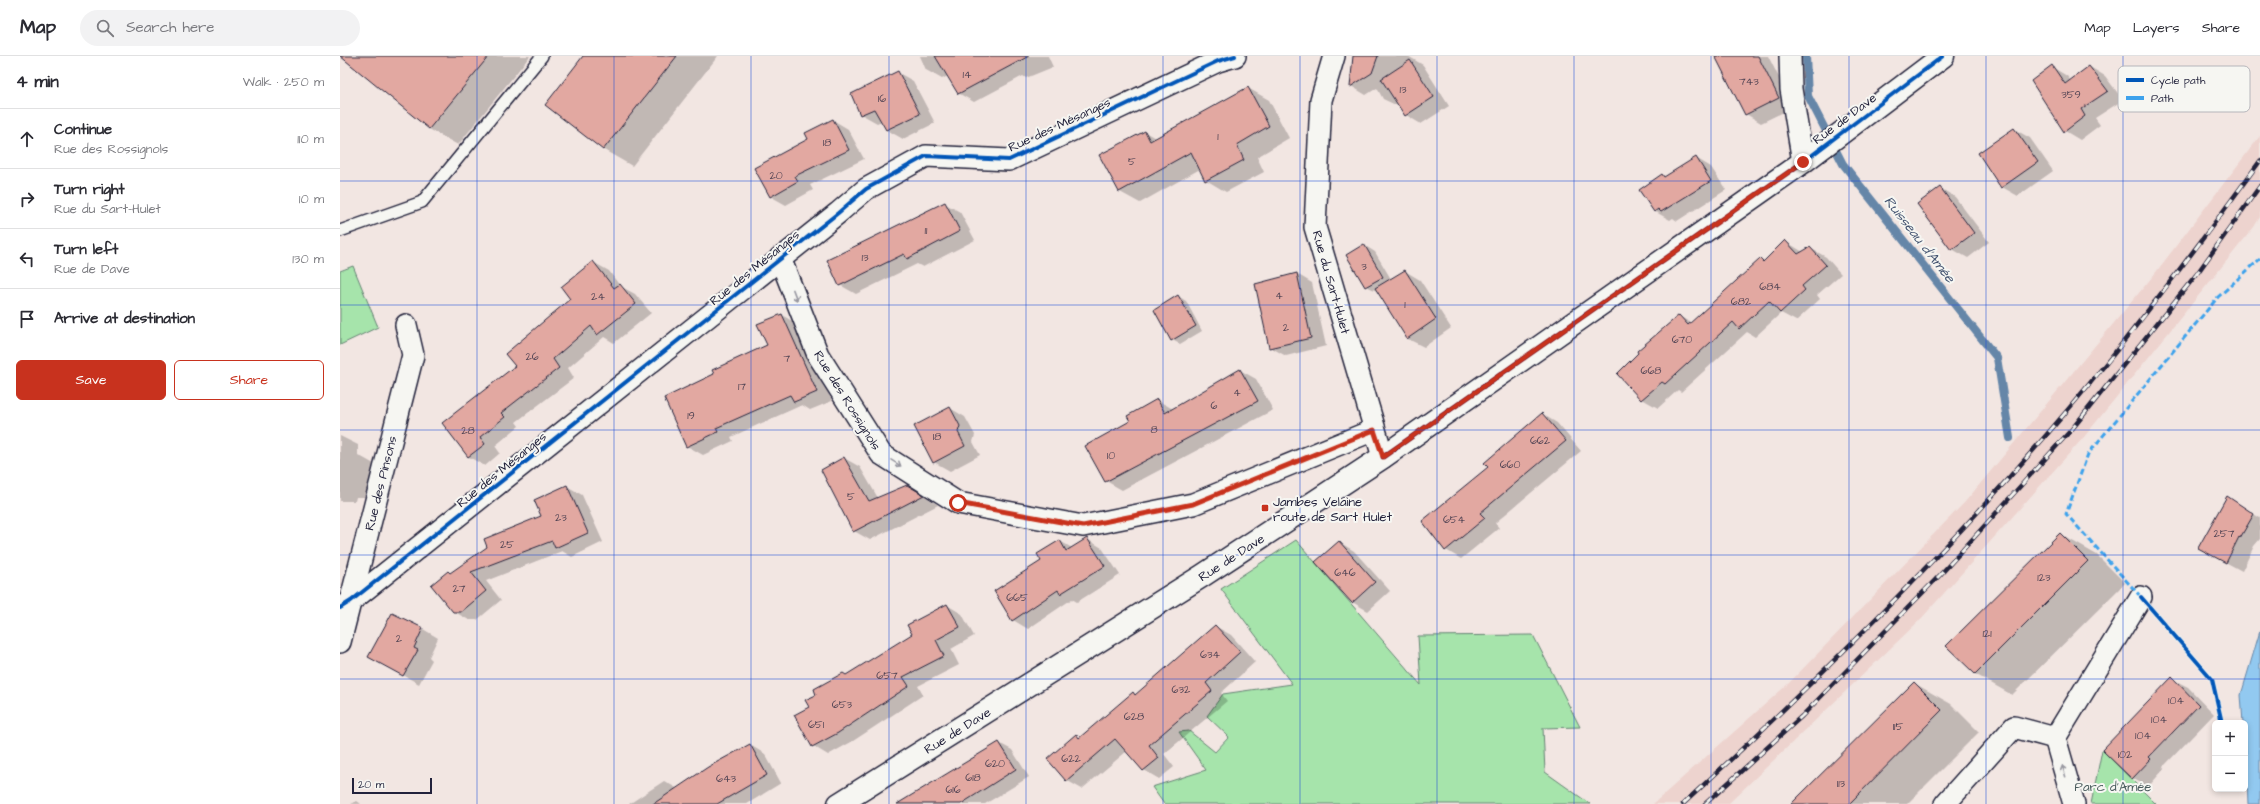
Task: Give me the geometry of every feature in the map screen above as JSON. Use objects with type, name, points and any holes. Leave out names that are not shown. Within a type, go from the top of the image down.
[{"type":"main road","name":"Rue de Dave","points":[[839,804],[1202,576],[1383,457],[1803,162],[1943,56]]},
{"type":"street","name":"Rue des Mésanges","points":[[345,605],[866,188],[926,156],[1009,160],[1218,61],[1235,56]]},
{"type":"street","name":"Rue du Sart-Hulet","points":[[1334,56],[1321,100],[1315,227],[1383,457]]},
{"type":"street","points":[[1790,56],[1791,89],[1803,162]]},
{"type":"street","name":"Rue des Rossignols","points":[[780,258],[818,355],[881,454],[958,503],[1083,526],[1193,504],[1374,430]]},
{"type":"street","name":"Rue des Pinsons","points":[[340,642],[345,605],[413,354],[406,325]]},
{"type":"street","points":[[2074,804],[2055,738],[2141,596]]},
{"type":"street","points":[[1945,804],[2014,727],[2055,738]]},
{"type":"lane","points":[[340,231],[422,202],[542,56]]},
{"type":"shaded area","points":[[2260,136],[2260,217],[2254,227],[2084,437],[1920,620],[1728,804],[1653,804],[1789,683],[1965,502],[2153,276]]},
{"type":"green space","points":[[353,266],[378,327],[340,345],[340,271]]},
{"type":"green space","points":[[1296,540],[1421,685],[1418,636],[1533,635],[1580,727],[1543,728],[1545,772],[1590,804],[1164,804],[1152,787],[1206,770],[1179,732],[1189,731],[1215,752],[1229,737],[1207,716],[1223,694],[1292,684],[1221,589]]},
{"type":"green space","name":"Parc d'Amée","points":[[2102,750],[2156,804],[2091,804]]},
{"type":"water","points":[[2260,631],[2260,804],[2248,804],[2248,720],[2243,720],[2241,695]]},
{"type":"building","points":[[340,56],[489,56],[429,129]]},
{"type":"building","points":[[583,56],[677,56],[603,150],[545,105]]},
{"type":"building","points":[[935,56],[1029,56],[958,94]]},
{"type":"building","points":[[1353,56],[1378,56],[1372,73],[1350,87]]},
{"type":"building","points":[[1715,56],[1758,56],[1779,98],[1745,115]]},
{"type":"building","points":[[1410,60],[1434,97],[1405,116],[1381,79]]},
{"type":"building","points":[[2052,65],[2065,84],[2089,66],[2108,91],[2081,109],[2085,116],[2064,132],[2031,81]]},
{"type":"building","points":[[898,71],[920,114],[886,130],[874,109],[860,115],[851,94]]},
{"type":"building","points":[[1248,87],[1269,126],[1237,145],[1244,160],[1205,181],[1191,152],[1119,192],[1099,155],[1145,131],[1150,141]]},
{"type":"building","points":[[833,119],[849,150],[795,176],[798,181],[770,197],[754,168],[808,139],[805,133]]},
{"type":"building","points":[[2014,128],[2038,162],[2001,188],[1978,153]]},
{"type":"building","points":[[1696,157],[1711,181],[1661,212],[1658,209],[1654,212],[1639,190],[1662,174],[1664,177]]},
{"type":"building","points":[[1940,187],[1974,233],[1951,250],[1917,204]]},
{"type":"building","points":[[945,202],[960,231],[907,259],[904,254],[839,286],[827,260]]},
{"type":"building","points":[[1785,240],[1798,254],[1810,247],[1826,265],[1802,286],[1805,290],[1780,313],[1769,301],[1739,329],[1733,322],[1665,384],[1662,382],[1641,400],[1617,374],[1638,353],[1637,351],[1679,315],[1688,325],[1760,259],[1763,262]]},
{"type":"building","points":[[1364,244],[1383,277],[1365,287],[1346,255]]},
{"type":"building","points":[[593,261],[614,288],[620,284],[636,304],[597,335],[591,326],[553,359],[559,368],[501,413],[505,417],[480,437],[485,444],[468,457],[442,423],[515,366],[505,354],[570,299],[561,287]]},
{"type":"building","points":[[1405,270],[1436,319],[1407,339],[1375,288]]},
{"type":"building","points":[[1297,273],[1311,338],[1269,348],[1255,284]]},
{"type":"building","points":[[1178,295],[1196,326],[1171,341],[1154,310]]},
{"type":"building","points":[[782,314],[817,392],[794,402],[790,395],[716,428],[718,432],[686,447],[664,398],[714,374],[712,370],[767,345],[757,324]]},
{"type":"building","points":[[1240,369],[1258,401],[1105,482],[1085,446],[1130,421],[1127,416],[1157,399],[1165,413]]},
{"type":"building","points":[[950,407],[960,426],[958,432],[965,446],[933,463],[914,426]]},
{"type":"building","points":[[1542,413],[1566,441],[1480,513],[1485,518],[1445,551],[1422,521],[1488,467],[1484,463]]},
{"type":"building","points":[[844,457],[869,501],[907,485],[924,495],[853,532],[821,470]]},
{"type":"building","points":[[567,485],[588,533],[555,548],[552,541],[471,572],[486,591],[461,612],[453,612],[431,585],[448,571],[450,573],[487,547],[484,539],[541,516],[534,500]]},
{"type":"building","points":[[2227,496],[2254,514],[2240,538],[2239,537],[2226,563],[2198,548]]},
{"type":"building","points":[[2060,533],[2088,561],[1975,674],[1946,646]]},
{"type":"building","points":[[1087,538],[1105,566],[1060,594],[1058,590],[1012,621],[994,591],[1041,561],[1037,554],[1060,540],[1066,551]]},
{"type":"building","points":[[1339,541],[1375,582],[1352,603],[1315,562]]},
{"type":"building","points":[[947,604],[960,627],[936,640],[944,656],[903,677],[909,686],[838,733],[812,747],[794,715],[809,707],[805,700],[816,695],[814,689],[843,673],[846,675],[912,634],[907,625]]},
{"type":"building","points":[[392,613],[423,628],[414,648],[418,650],[403,676],[368,657]]},
{"type":"building","points":[[1215,625],[1240,652],[1206,683],[1212,691],[1149,745],[1159,758],[1143,771],[1115,739],[1066,781],[1047,759],[1076,734],[1079,738],[1133,692],[1135,695]]},
{"type":"building","points":[[2172,677],[2199,705],[2149,757],[2151,759],[2132,779],[2102,750]]},
{"type":"building","points":[[1914,682],[1942,710],[1849,804],[1791,804]]},
{"type":"building","points":[[999,742],[1016,769],[961,804],[897,804]]},
{"type":"building","points":[[750,744],[767,775],[717,804],[653,804],[708,767]]},
{"type":"waterway","name":"Ruisseau d'Amée","points":[[1806,56],[1808,96],[1843,164],[1997,358],[2010,438]]},
{"type":"railway","points":[[1683,804],[1781,712],[1878,617],[1925,569],[2016,470],[2138,324],[2260,161]]},
{"type":"railway","points":[[1705,804],[1802,716],[1940,575],[2072,429],[2196,275],[2260,186]]},
{"type":"marked path","points":[[2141,597],[2066,514],[2088,454],[2218,297],[2260,259]]},
{"type":"cycle path","points":[[340,608],[351,601],[838,213],[866,189],[926,156],[1009,160],[1218,61],[1235,56]]},
{"type":"cycle path","points":[[1383,457],[1803,162],[1943,56]]},
{"type":"cycle path","points":[[2141,597],[2212,679],[2221,720]]},
{"type":"place","name":"Jambes Velaine route de Sart Hulet","points":[[1265,508]]},
{"type":"route","points":[[958,503],[1083,526],[1193,504],[1289,463],[1374,430],[1383,457],[1803,162]]}]
